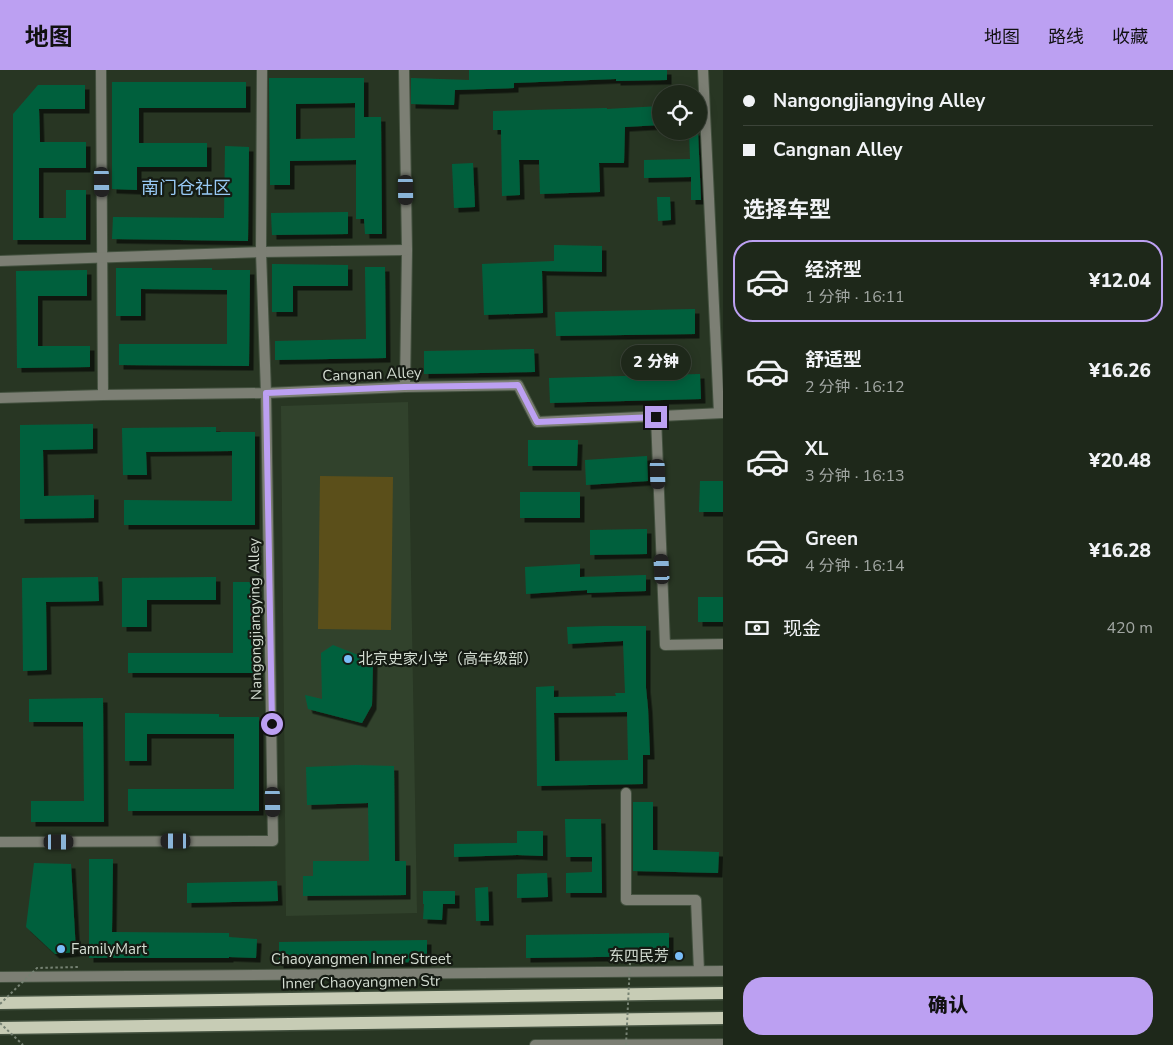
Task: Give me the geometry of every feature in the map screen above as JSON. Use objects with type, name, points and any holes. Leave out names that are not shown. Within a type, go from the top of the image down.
[{"type":"main road","name":"Inner Chaoyangmen Str","points":[[0,1004],[723,992]]},
{"type":"main road","points":[[0,1028],[723,1018]]},
{"type":"street","points":[[100,70],[103,395]]},
{"type":"street","points":[[262,70],[261,252],[266,393]]},
{"type":"street","points":[[404,70],[407,250],[404,387]]},
{"type":"street","points":[[703,70],[721,413]]},
{"type":"street","points":[[0,261],[261,252],[407,250]]},
{"type":"street","name":"Cangnan Alley","points":[[0,398],[266,393],[404,387],[518,385],[537,422],[721,413]]},
{"type":"street","name":"Nangongjiangying Alley","points":[[0,842],[273,841],[266,393]]},
{"type":"street","points":[[656,417],[665,645],[723,644]]},
{"type":"street","points":[[626,793],[626,900],[696,900],[699,971]]},
{"type":"street","name":"Chaoyangmen Inner Street","points":[[0,977],[723,971]]},
{"type":"street","points":[[534,1045],[723,1044]]},
{"type":"path","points":[[626,1045],[630,963]]},
{"type":"path","points":[[0,1004],[37,968],[79,967]]},
{"type":"path","points":[[0,1023],[23,1045]]},
{"type":"shaded area","name":"北京史家小学（高年级部）","points":[[408,402],[417,913],[286,916],[281,406]]},
{"type":"shaded area","points":[[320,476],[393,477],[391,630],[318,629]]},
{"type":"building","points":[[469,70],[667,70],[667,80],[616,81],[616,79],[514,83],[514,88],[455,90],[454,105],[411,104],[411,78],[469,80]]},
{"type":"building","points":[[269,78],[364,78],[364,117],[381,117],[382,234],[365,234],[364,219],[356,219],[356,160],[290,161],[290,185],[270,185]],"holes":[[[355,103],[355,138],[296,139],[296,104]]]},
{"type":"building","points":[[112,82],[246,82],[246,108],[139,108],[139,143],[207,143],[207,167],[137,167],[137,190],[112,189]]},
{"type":"building","points":[[38,85],[85,85],[85,109],[39,109],[40,142],[86,142],[86,168],[39,168],[39,218],[66,218],[66,190],[86,190],[86,240],[13,240],[13,114]]},
{"type":"building","points":[[652,106],[652,126],[625,127],[624,163],[599,163],[600,192],[540,194],[539,160],[519,160],[520,195],[502,196],[501,130],[493,130],[493,111]]},
{"type":"building","points":[[689,140],[698,140],[701,200],[691,200],[691,177],[644,178],[644,160],[690,159]]},
{"type":"building","points":[[225,146],[249,147],[248,241],[112,239],[113,217],[224,218]]},
{"type":"building","points":[[473,163],[475,207],[454,208],[452,164]]},
{"type":"building","points":[[657,197],[670,197],[671,220],[658,221]]},
{"type":"building","points":[[348,212],[348,234],[272,235],[271,213]]},
{"type":"building","points":[[554,245],[602,246],[602,272],[542,271],[543,313],[484,315],[482,264],[554,261]]},
{"type":"building","points":[[272,264],[348,265],[348,286],[293,286],[293,312],[272,312]]},
{"type":"building","points":[[365,267],[385,267],[386,358],[275,360],[275,341],[366,339]]},
{"type":"building","points":[[116,268],[250,270],[249,366],[119,365],[119,344],[227,344],[227,290],[141,289],[141,316],[116,316]]},
{"type":"building","points":[[87,270],[87,296],[38,296],[38,346],[90,346],[90,367],[17,368],[16,271]]},
{"type":"building","points":[[695,309],[695,334],[556,336],[555,312]]},
{"type":"building","points":[[534,349],[535,372],[424,374],[424,351]]},
{"type":"building","points":[[700,374],[701,399],[550,403],[549,378]]},
{"type":"building","points":[[93,424],[93,449],[43,450],[44,496],[94,495],[94,518],[20,519],[20,425]]},
{"type":"building","points":[[216,427],[216,432],[255,432],[255,525],[124,525],[124,500],[232,501],[232,451],[146,452],[147,475],[123,475],[122,428]]},
{"type":"building","points":[[528,440],[578,440],[577,466],[528,466]]},
{"type":"building","points":[[647,456],[648,481],[586,485],[585,460]]},
{"type":"building","points":[[700,481],[723,481],[723,512],[699,512]]},
{"type":"building","points":[[520,492],[580,492],[580,518],[520,518]]},
{"type":"building","points":[[647,529],[647,554],[590,555],[590,530]]},
{"type":"building","points":[[580,564],[580,577],[646,575],[646,591],[587,593],[587,590],[526,594],[525,567]]},
{"type":"building","points":[[98,577],[99,601],[46,602],[47,670],[23,671],[22,578]]},
{"type":"building","points":[[216,577],[216,600],[147,600],[147,627],[122,627],[122,578]]},
{"type":"building","points":[[233,582],[256,582],[256,673],[128,673],[128,653],[233,653]]},
{"type":"building","points":[[698,597],[723,597],[723,622],[698,622]]},
{"type":"building","points":[[646,626],[646,688],[650,755],[643,755],[643,784],[537,786],[536,687],[554,686],[554,697],[616,696],[615,693],[625,693],[623,641],[568,644],[567,627]],"holes":[[[627,712],[628,760],[555,761],[554,713]]]},
{"type":"building","points":[[333,645],[373,661],[372,705],[362,723],[308,709],[305,695],[322,699],[321,653]]},
{"type":"building","points":[[103,698],[104,822],[31,822],[31,801],[84,801],[83,722],[29,722],[29,699]]},
{"type":"building","points":[[125,713],[219,714],[219,717],[259,717],[259,811],[128,811],[128,789],[234,789],[234,734],[147,734],[147,761],[125,761]]},
{"type":"building","points":[[394,766],[395,861],[406,861],[406,895],[303,896],[303,876],[313,876],[313,861],[369,861],[368,803],[307,805],[306,767]]},
{"type":"building","points":[[633,802],[653,802],[653,850],[719,852],[718,873],[633,871]]},
{"type":"building","points":[[565,819],[601,819],[602,893],[566,893],[566,873],[592,872],[592,857],[566,857]]},
{"type":"building","points":[[517,831],[543,831],[543,856],[454,857],[454,844],[517,843]]},
{"type":"building","points":[[89,859],[113,859],[112,932],[229,933],[229,937],[257,939],[256,958],[89,958]]},
{"type":"building","points":[[34,863],[71,864],[76,952],[55,954],[26,927]]},
{"type":"building","points":[[547,873],[548,897],[517,898],[517,874]]},
{"type":"building","points":[[277,881],[278,901],[187,903],[187,883]]},
{"type":"building","points":[[488,887],[489,921],[476,921],[475,888]]},
{"type":"building","points":[[423,891],[455,891],[455,904],[443,904],[442,920],[423,919]]},
{"type":"building","points":[[669,933],[669,956],[526,958],[526,935]]},
{"type":"building","points":[[427,940],[427,962],[279,964],[279,942]]},
{"type":"place","name":"北京史家小学（高年级部）","points":[[348,659]]},
{"type":"place","name":"FamilyMart","points":[[61,949]]},
{"type":"place","name":"东四民芳","points":[[679,956]]},
{"type":"district","name":"南门仓社区","points":[[186,188]]},
{"type":"route","points":[[272,724],[266,393],[404,387],[518,385],[537,422],[656,417]]}]
